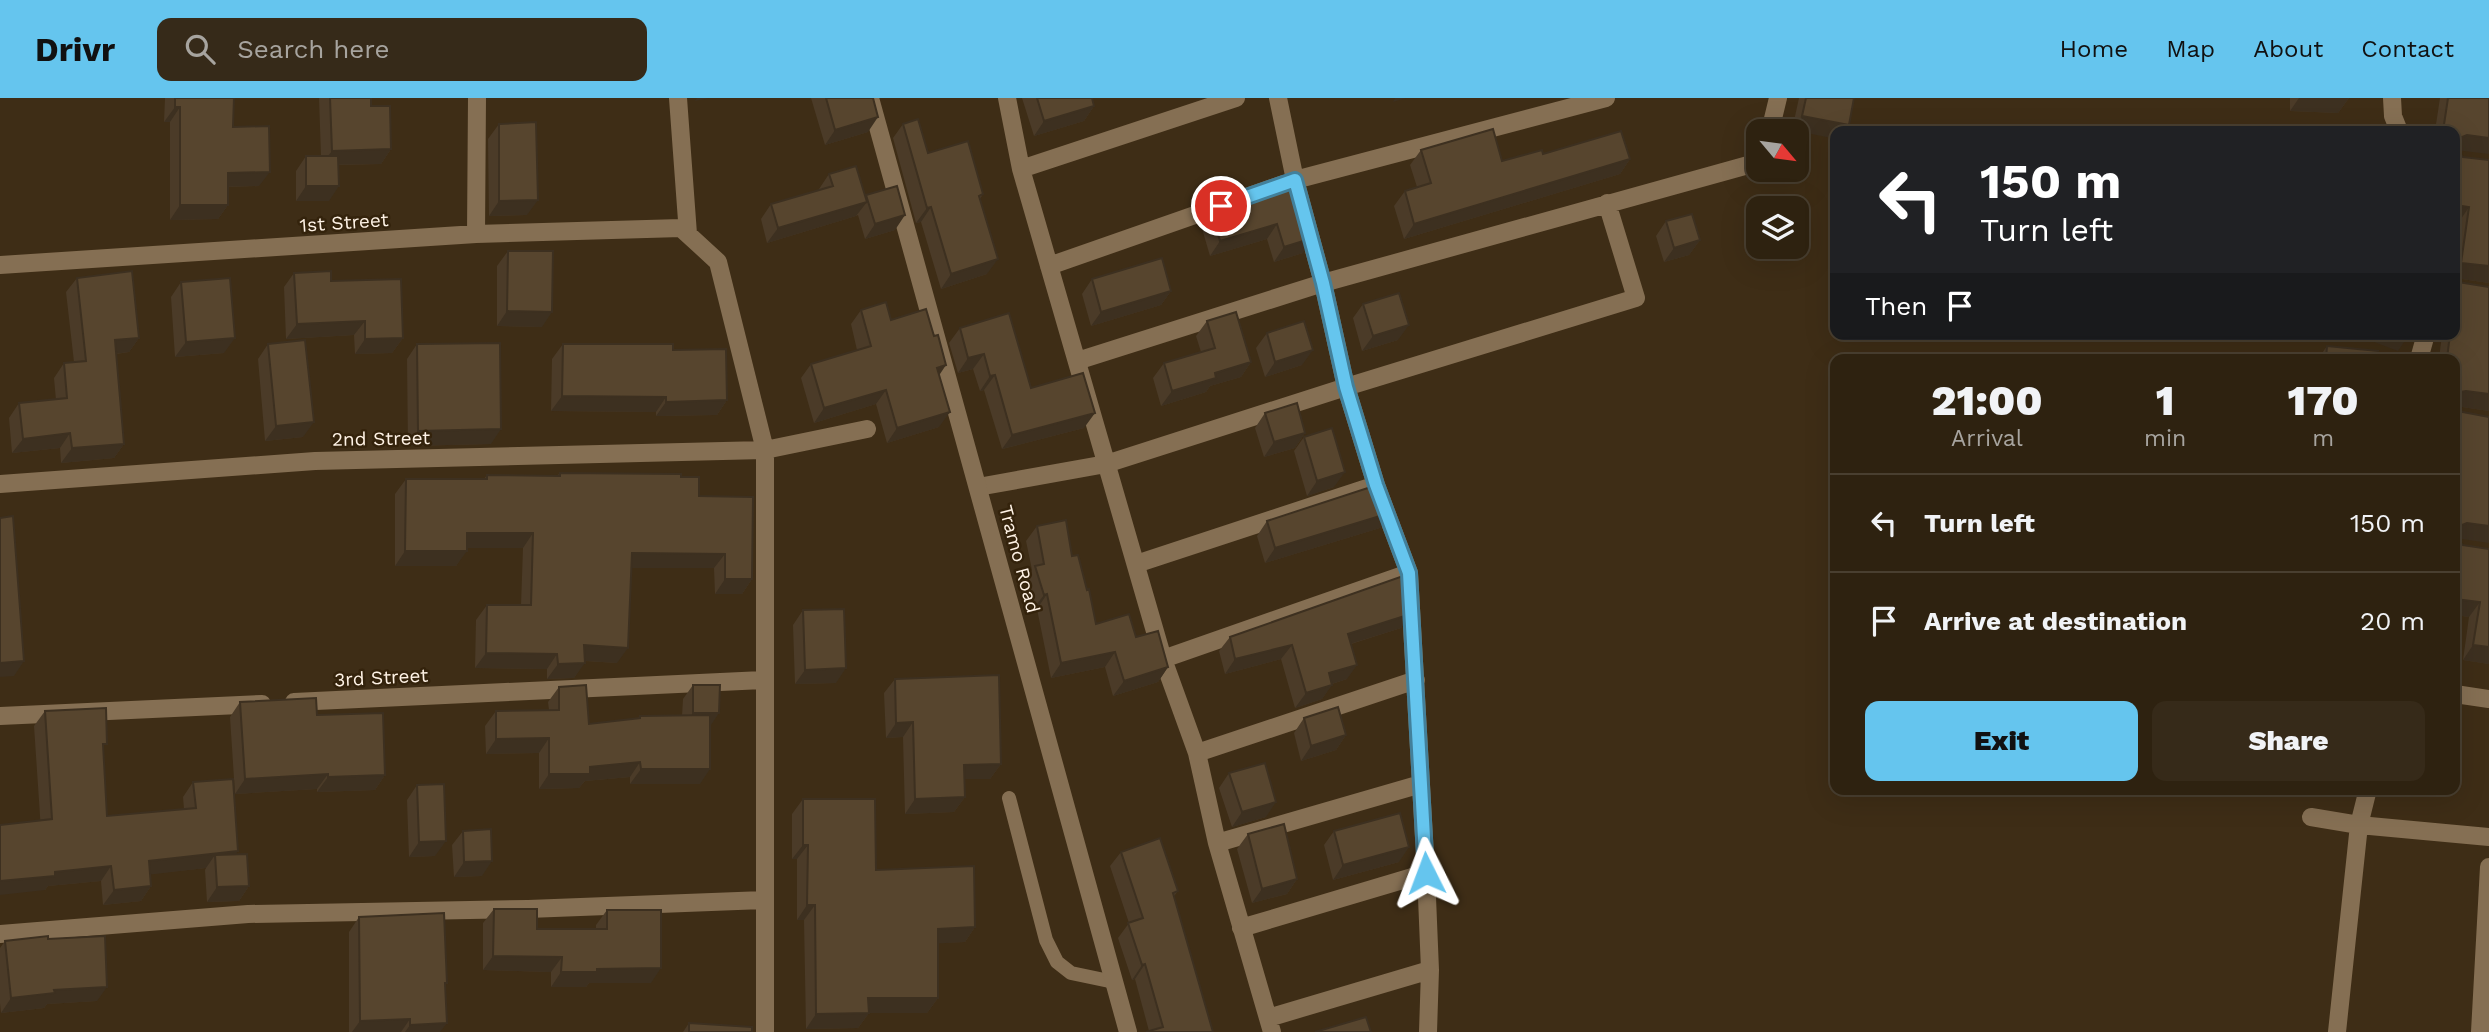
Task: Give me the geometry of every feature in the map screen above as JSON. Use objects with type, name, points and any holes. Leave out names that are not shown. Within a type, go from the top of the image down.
[{"type":"street","points":[[476,234],[477,98]]},
{"type":"street","points":[[678,98],[688,234],[718,261],[765,450],[765,1032]]},
{"type":"street","name":"Tramo Road","points":[[870,98],[1128,1032]]},
{"type":"street","points":[[1007,98],[1021,169],[1163,659],[1197,753],[1217,843],[1270,1025],[1430,970]]},
{"type":"street","points":[[1021,169],[1236,98]]},
{"type":"street","points":[[1278,98],[1295,180],[1323,283],[1346,387],[1376,485],[1409,573],[1426,873],[1430,970],[1428,1032]]},
{"type":"street","points":[[1049,266],[1295,180],[1606,98]]},
{"type":"street","points":[[1773,119],[1778,98]]},
{"type":"street","points":[[2392,98],[2393,116],[2397,126]]},
{"type":"street","points":[[1077,361],[1323,283],[1746,166]]},
{"type":"street","points":[[978,487],[1106,464],[1636,298],[1607,203]]},
{"type":"street","name":"1st Street","points":[[0,265],[476,234],[681,228],[688,234]]},
{"type":"street","name":"2nd Street","points":[[0,484],[314,461],[765,450],[867,429]]},
{"type":"street","points":[[1136,564],[1376,485]]},
{"type":"street","points":[[1163,659],[1409,573]]},
{"type":"street","name":"3rd Street","points":[[0,716],[763,680]]},
{"type":"street","points":[[1197,753],[1416,680]]},
{"type":"street","points":[[2460,695],[2489,699]]},
{"type":"street","points":[[1217,843],[1421,784]]},
{"type":"street","points":[[2337,1032],[2359,825],[2366,795]]},
{"type":"street","points":[[2311,817],[2359,825],[2489,837]]},
{"type":"street","points":[[2480,1032],[2489,867]]},
{"type":"street","points":[[1241,928],[1426,873]]},
{"type":"street","points":[[0,934],[248,914],[528,909],[765,900]]},
{"type":"lane","points":[[1009,798],[1046,940],[1057,962],[1071,973],[1114,982]]},
{"type":"building","points":[[175,98],[234,98],[233,127],[269,126],[270,172],[228,173],[228,205],[180,205],[180,107],[175,107]]},
{"type":"building","points":[[330,98],[371,98],[371,106],[390,106],[391,149],[332,151]]},
{"type":"building","points":[[826,98],[873,98],[878,117],[835,130]]},
{"type":"building","points":[[1037,98],[1092,98],[1094,106],[1044,121]]},
{"type":"building","points":[[1806,98],[1854,98],[1849,125],[1802,116]]},
{"type":"building","points":[[2448,98],[2489,98],[2489,138],[2467,135],[2460,138],[2460,126],[2444,126]]},
{"type":"building","points":[[918,119],[928,153],[968,141],[983,194],[979,196],[998,259],[951,274],[931,207],[927,208],[903,124]]},
{"type":"building","points":[[536,122],[538,200],[499,201],[499,124]]},
{"type":"building","points":[[1493,129],[1502,161],[1542,150],[1543,154],[1621,131],[1630,159],[1414,224],[1405,191],[1431,183],[1421,150]]},
{"type":"building","points":[[2460,154],[2489,160],[2489,266],[2461,263],[2469,207],[2460,206]]},
{"type":"building","points":[[306,156],[338,156],[339,186],[306,186]]},
{"type":"building","points":[[856,166],[867,202],[778,228],[771,204],[833,186],[829,174]]},
{"type":"building","points":[[897,186],[905,215],[875,224],[866,195]]},
{"type":"building","points":[[1299,187],[1313,238],[1284,247],[1277,224],[1220,241],[1211,210],[1237,201],[1238,205]]},
{"type":"building","points":[[1692,214],[1700,240],[1674,248],[1666,221]]},
{"type":"building","points":[[508,251],[553,251],[552,312],[507,311]]},
{"type":"building","points":[[1162,258],[1171,291],[1101,312],[1092,279]]},
{"type":"building","points":[[132,271],[139,338],[115,340],[124,444],[72,448],[70,433],[23,439],[19,403],[67,398],[64,363],[86,361],[77,278]]},
{"type":"building","points":[[331,271],[331,281],[401,279],[403,338],[365,339],[365,321],[297,324],[294,273]]},
{"type":"building","points":[[230,278],[235,338],[186,342],[181,282]]},
{"type":"building","points":[[2460,282],[2489,287],[2489,394],[2466,391],[2460,393],[2460,354],[2448,354],[2449,340],[2460,340]]},
{"type":"building","points":[[1399,293],[1409,325],[1373,336],[1363,304]]},
{"type":"building","points":[[886,302],[891,320],[926,309],[934,336],[938,335],[946,365],[937,368],[950,412],[897,428],[886,390],[824,408],[811,364],[871,346],[861,310]]},
{"type":"building","points":[[1236,312],[1251,362],[1215,373],[1216,378],[1172,391],[1164,363],[1215,348],[1207,321]]},
{"type":"building","points":[[1009,313],[1031,388],[1083,373],[1095,413],[1012,435],[995,375],[990,376],[984,354],[968,358],[960,328]]},
{"type":"building","points":[[1304,321],[1313,350],[1275,362],[1267,333]]},
{"type":"building","points":[[305,340],[314,422],[276,426],[268,344]]},
{"type":"building","points":[[500,343],[501,429],[418,431],[417,344]]},
{"type":"building","points":[[563,344],[673,344],[673,350],[726,349],[727,400],[666,402],[666,397],[562,396]]},
{"type":"building","points":[[2327,346],[2378,351],[2378,354],[2326,354]]},
{"type":"building","points":[[1297,403],[1305,433],[1274,442],[1265,413]]},
{"type":"building","points":[[2460,411],[2489,417],[2489,526],[2467,523],[2460,526]]},
{"type":"building","points":[[1332,428],[1345,472],[1317,481],[1304,437]]},
{"type":"building","points":[[560,473],[681,474],[681,477],[699,477],[699,496],[753,497],[752,579],[725,579],[725,554],[632,553],[628,648],[584,645],[585,663],[558,664],[557,654],[486,653],[487,605],[531,605],[533,533],[467,533],[467,551],[405,551],[406,479],[487,479],[487,475],[560,476]]},
{"type":"building","points":[[1380,484],[1390,513],[1275,548],[1267,521]]},
{"type":"building","points":[[13,516],[24,661],[0,663],[0,518]]},
{"type":"building","points":[[1066,520],[1072,556],[1078,555],[1096,624],[1129,614],[1136,637],[1158,631],[1168,667],[1124,681],[1115,652],[1061,663],[1047,594],[1044,595],[1035,566],[1044,564],[1037,526]]},
{"type":"building","points":[[2460,542],[2489,549],[2489,647],[2473,645],[2480,602],[2460,600]]},
{"type":"building","points":[[1403,576],[1411,614],[1348,634],[1357,665],[1329,673],[1332,685],[1306,693],[1292,645],[1235,659],[1230,637]]},
{"type":"building","points":[[844,609],[846,668],[805,670],[803,610]]},
{"type":"building","points":[[999,675],[1001,764],[964,765],[965,797],[915,799],[913,722],[896,723],[895,679]]},
{"type":"building","points":[[586,685],[589,724],[640,716],[710,715],[710,769],[641,769],[640,762],[590,767],[590,774],[549,774],[549,738],[496,739],[496,711],[559,710],[559,687]]},
{"type":"building","points":[[693,685],[720,685],[719,713],[693,713]]},
{"type":"building","points":[[316,698],[317,715],[383,713],[385,775],[328,777],[328,774],[245,779],[240,702]]},
{"type":"building","points":[[1338,707],[1346,735],[1311,746],[1304,718]]},
{"type":"building","points":[[106,708],[107,744],[103,744],[107,816],[196,808],[193,782],[233,779],[238,851],[149,861],[151,886],[114,890],[111,866],[55,872],[55,876],[0,881],[0,825],[52,819],[45,711]]},
{"type":"building","points":[[1265,763],[1276,802],[1242,812],[1229,773]]},
{"type":"building","points":[[444,784],[446,841],[419,842],[417,785]]},
{"type":"building","points":[[803,799],[875,799],[876,870],[974,866],[975,927],[938,929],[938,998],[868,998],[869,1013],[816,1014],[815,905],[807,905],[808,845],[803,845]]},
{"type":"building","points":[[1400,813],[1409,847],[1343,865],[1334,831]]},
{"type":"building","points":[[1284,824],[1297,879],[1262,889],[1248,834]]},
{"type":"building","points":[[491,829],[492,861],[464,862],[463,831]]},
{"type":"building","points":[[1160,838],[1178,891],[1173,893],[1213,1032],[1146,1032],[1163,1027],[1145,964],[1142,965],[1128,923],[1143,918],[1121,852]]},
{"type":"building","points":[[247,854],[249,886],[217,887],[215,855]]},
{"type":"building","points":[[494,909],[537,909],[537,929],[607,929],[607,910],[661,910],[661,968],[561,972],[562,957],[493,956]]},
{"type":"building","points":[[444,913],[447,1023],[410,1025],[410,1019],[360,1021],[359,917]]},
{"type":"building","points":[[48,936],[48,939],[105,936],[107,987],[54,990],[55,993],[11,998],[5,941]]},
{"type":"building","points":[[1366,1017],[1371,1032],[1315,1032]]},
{"type":"building","points":[[689,1023],[752,1027],[752,1032],[689,1032]]},
{"type":"route","points":[[1221,206],[1295,180],[1323,283],[1346,387],[1376,485],[1409,573],[1426,873]]}]
